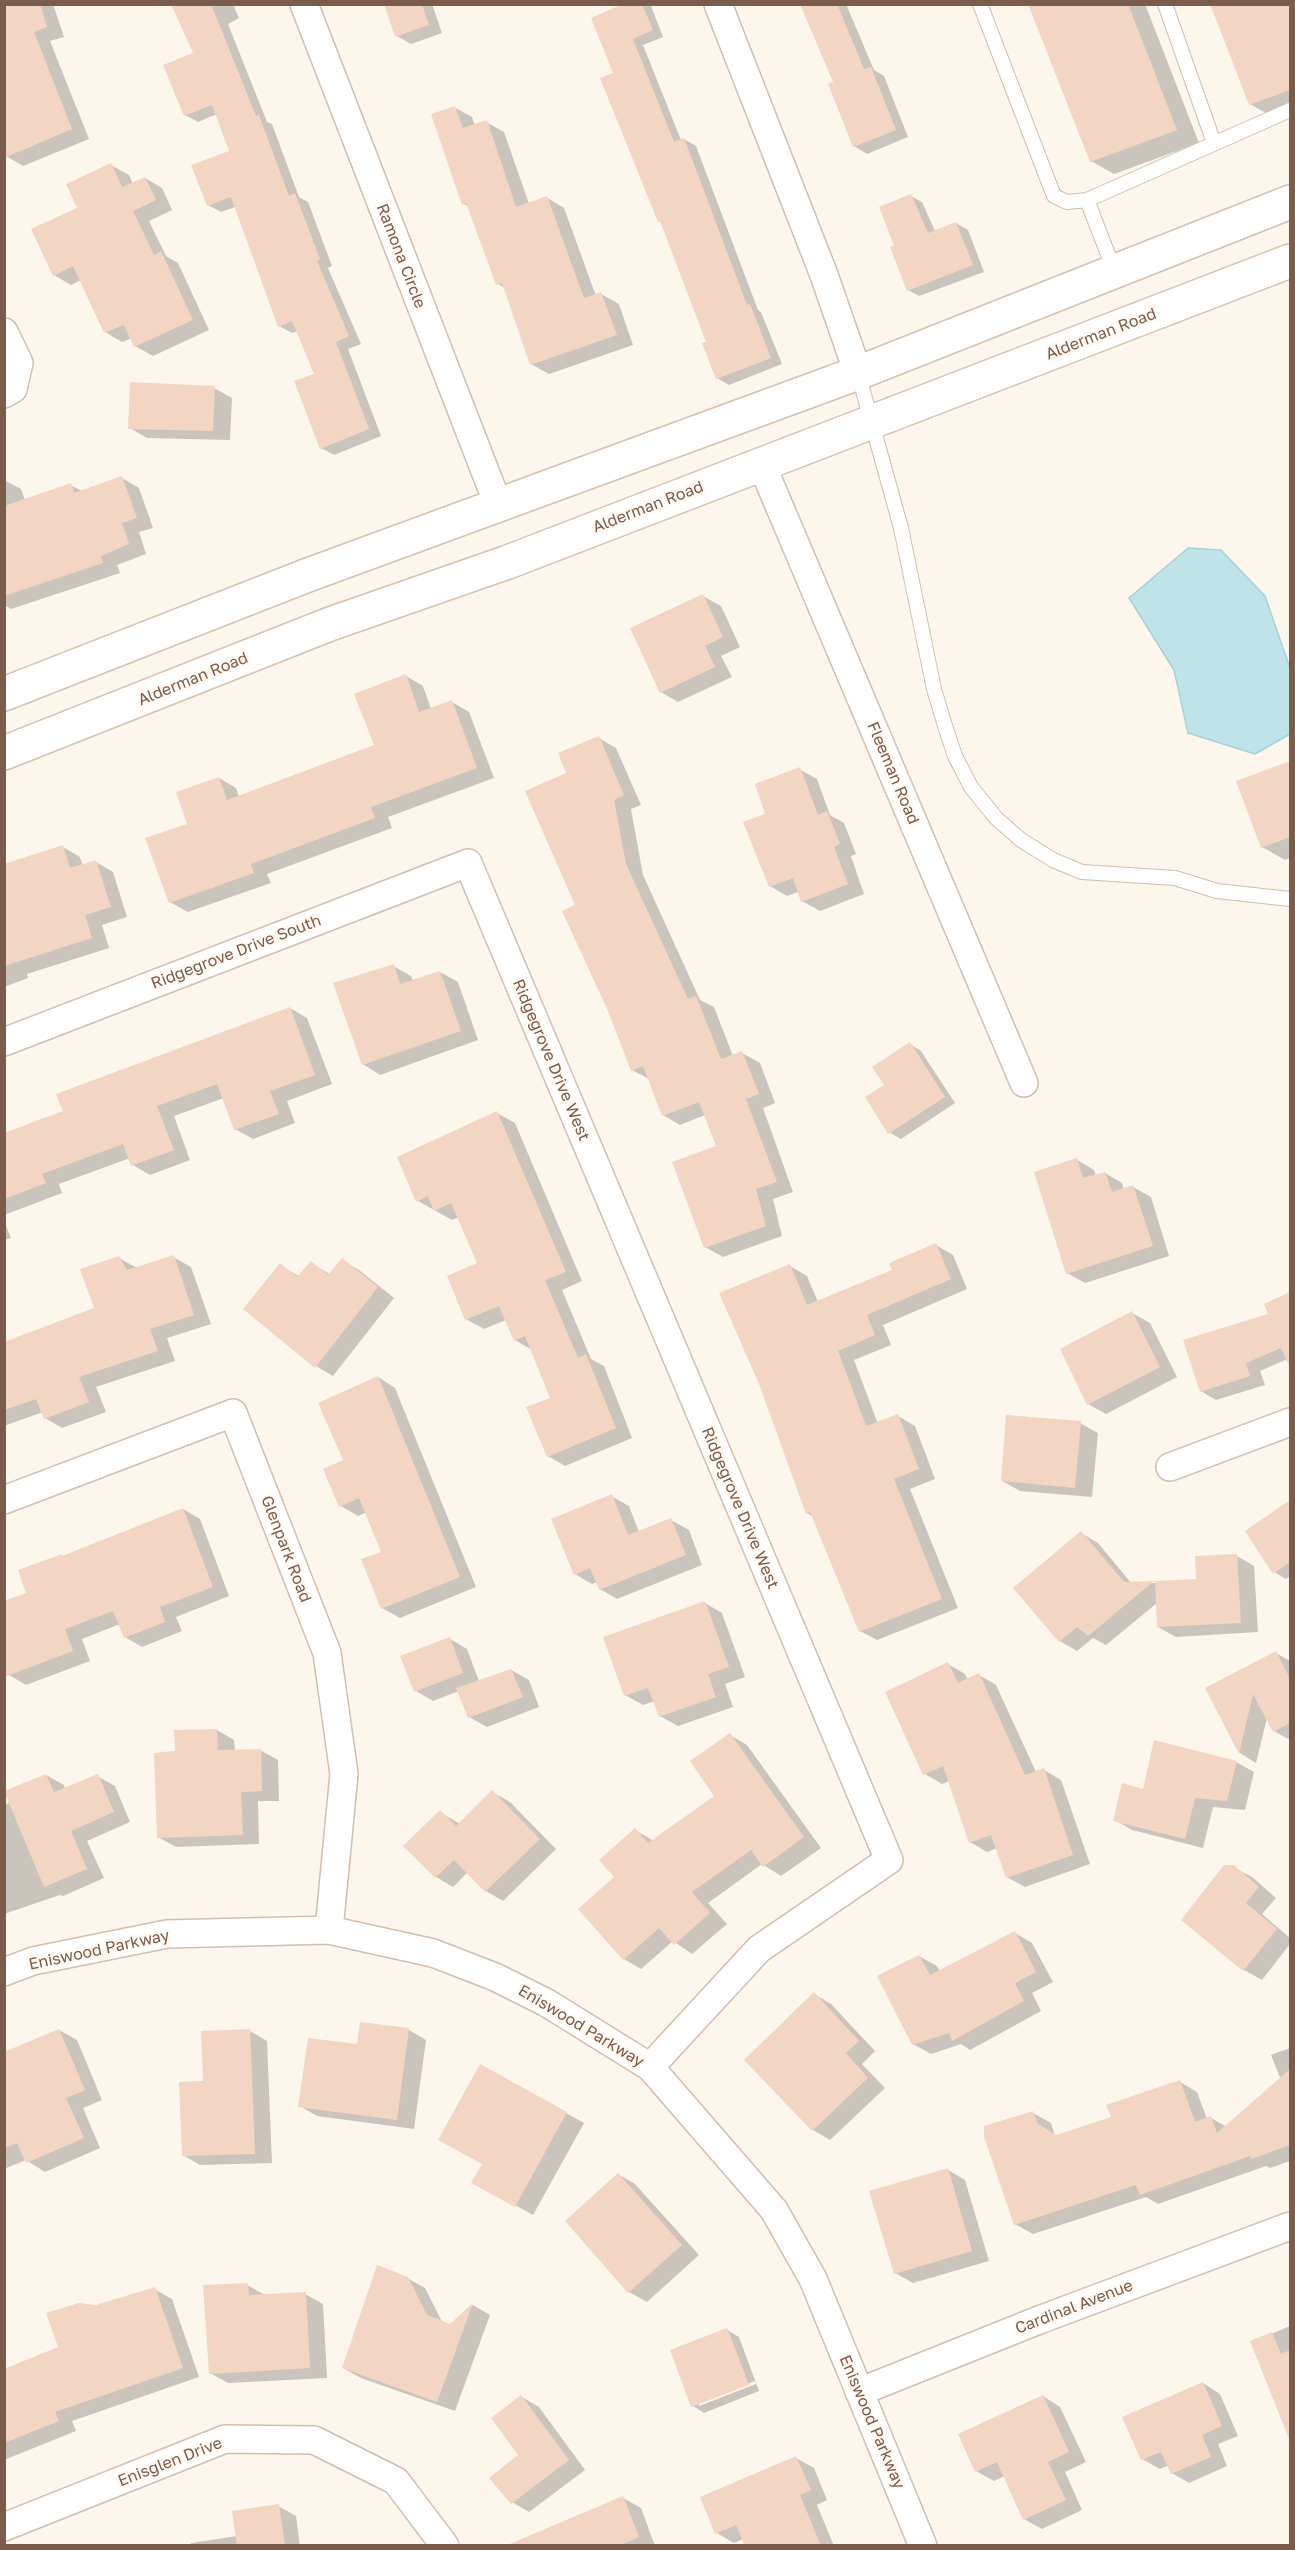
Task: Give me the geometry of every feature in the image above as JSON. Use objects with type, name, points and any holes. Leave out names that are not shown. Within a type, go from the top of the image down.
[{"type":"main road","points":[[4,694],[308,575],[499,507],[858,373],[1290,202]]},
{"type":"main road","name":"Alderman Road","points":[[4,753],[330,624],[508,562],[1290,261]]},
{"type":"street","name":"Ramona Circle","points":[[304,4],[499,507]]},
{"type":"street","points":[[718,4],[824,275],[858,373]]},
{"type":"street","points":[[4,332],[19,363],[13,389],[4,394]]},
{"type":"street","name":"Fleeman Road","points":[[762,463],[1024,1083]]},
{"type":"street","name":"Ridgegrove Drive South","points":[[4,1042],[468,863]]},
{"type":"street","name":"Ridgegrove Drive West","points":[[468,863],[889,1860],[759,1949],[650,2067]]},
{"type":"street","name":"Glenpark Road","points":[[4,1500],[233,1413],[327,1653],[344,1774],[329,1930]]},
{"type":"street","points":[[1170,1467],[1290,1422]]},
{"type":"street","name":"Eniswood Parkway","points":[[4,1972],[33,1961],[167,1934],[329,1930],[433,1953],[495,1977],[547,2003],[650,2067],[774,2210],[813,2278],[924,2546]]},
{"type":"street","name":"Cardinal Avenue","points":[[859,2392],[1040,2320],[1290,2226]]},
{"type":"street","name":"Enisglen Drive","points":[[4,2527],[225,2439],[314,2440],[396,2481],[445,2546]]},
{"type":"lane","points":[[980,4],[1054,196],[1067,202],[1087,200],[1290,110]]},
{"type":"lane","points":[[1165,4],[1215,143]]},
{"type":"lane","points":[[1087,200],[1114,270]]},
{"type":"lane","points":[[858,373],[901,528],[934,689],[946,729],[955,756],[971,787],[996,818],[1021,840],[1053,860],[1082,872],[1175,878],[1217,891],[1290,900]]},
{"type":"water","points":[[1188,548],[1221,550],[1265,596],[1290,668],[1290,734],[1255,754],[1188,733],[1174,670],[1129,598]]},
{"type":"building","points":[[4,4],[40,4],[47,27],[34,32],[72,129],[4,158]]},
{"type":"building","points":[[171,4],[211,4],[256,116],[259,115],[289,196],[295,193],[320,259],[317,261],[349,336],[336,342],[369,429],[320,449],[294,381],[314,374],[292,321],[278,327],[231,197],[207,206],[191,165],[229,151],[212,105],[184,116],[163,65],[193,53]]},
{"type":"building","points":[[384,4],[422,4],[429,25],[395,37]]},
{"type":"building","points":[[623,4],[642,4],[653,30],[633,39],[674,142],[684,138],[747,305],[750,304],[771,358],[716,379],[702,343],[706,342],[660,221],[658,222],[600,78],[613,73],[591,18]]},
{"type":"building","points":[[800,4],[837,4],[864,69],[871,67],[896,130],[853,147],[828,84],[833,82]]},
{"type":"building","points":[[1028,4],[1128,4],[1177,130],[1090,162]]},
{"type":"building","points":[[1210,4],[1290,4],[1290,90],[1249,105]]},
{"type":"building","points":[[455,106],[463,128],[487,120],[516,207],[547,196],[584,298],[601,292],[617,335],[530,365],[502,283],[496,285],[466,203],[462,205],[431,114]]},
{"type":"building","points":[[111,163],[122,187],[145,177],[156,200],[133,211],[154,255],[161,251],[193,320],[134,347],[124,325],[104,333],[73,266],[53,276],[31,229],[77,208],[66,184]]},
{"type":"building","points":[[911,194],[928,233],[956,222],[973,265],[907,291],[890,247],[894,245],[879,207]]},
{"type":"building","points":[[130,382],[215,386],[213,431],[128,429]]},
{"type":"building","points":[[122,476],[137,518],[122,523],[129,544],[101,556],[103,563],[4,596],[4,506],[71,483],[74,493]]},
{"type":"building","points":[[703,594],[723,637],[705,646],[715,667],[660,693],[630,628]]},
{"type":"building","points":[[406,674],[419,712],[452,700],[477,768],[371,807],[375,818],[251,864],[254,873],[169,903],[145,838],[187,824],[176,792],[219,777],[227,800],[374,745],[354,694]]},
{"type":"building","points":[[599,736],[624,795],[614,800],[626,864],[688,999],[696,996],[721,1059],[742,1051],[759,1094],[746,1099],[777,1182],[756,1189],[766,1226],[704,1248],[672,1162],[716,1146],[699,1102],[662,1116],[643,1066],[631,1071],[608,1011],[562,911],[575,905],[525,791],[566,773],[558,753]]},
{"type":"building","points":[[1290,761],[1290,837],[1261,848],[1236,781]]},
{"type":"building","points":[[800,767],[818,815],[827,811],[840,844],[834,847],[848,884],[801,902],[793,878],[769,887],[743,822],[765,814],[755,784]]},
{"type":"building","points":[[63,845],[70,868],[96,860],[111,907],[85,915],[92,938],[4,966],[4,864]]},
{"type":"building","points":[[394,964],[400,984],[440,971],[461,1031],[362,1065],[333,983]]},
{"type":"building","points":[[290,1007],[315,1075],[270,1091],[279,1114],[234,1130],[217,1084],[157,1106],[174,1150],[131,1166],[123,1144],[42,1174],[46,1183],[4,1199],[4,1133],[63,1111],[56,1094]]},
{"type":"building","points":[[910,1042],[945,1097],[888,1134],[865,1097],[884,1085],[872,1067]]},
{"type":"building","points":[[497,1111],[566,1272],[545,1280],[578,1358],[586,1354],[616,1428],[547,1457],[526,1407],[550,1398],[525,1336],[514,1341],[499,1306],[465,1320],[447,1276],[477,1263],[451,1203],[434,1211],[428,1196],[416,1202],[397,1157]]},
{"type":"building","points":[[1077,1158],[1083,1178],[1105,1172],[1112,1192],[1133,1185],[1153,1246],[1066,1274],[1034,1172]]},
{"type":"building","points":[[936,1243],[951,1279],[867,1315],[875,1335],[838,1351],[866,1426],[898,1414],[919,1469],[894,1479],[942,1599],[859,1632],[810,1512],[806,1514],[759,1384],[719,1293],[790,1264],[807,1305],[892,1270],[889,1263]]},
{"type":"building","points":[[174,1255],[194,1315],[150,1329],[158,1351],[79,1377],[89,1402],[44,1419],[36,1399],[4,1410],[4,1342],[94,1308],[80,1269],[119,1256],[127,1270]]},
{"type":"building","points":[[342,1258],[378,1287],[315,1368],[243,1309],[280,1263],[297,1277],[311,1261],[328,1275]]},
{"type":"building","points":[[1290,1292],[1290,1368],[1281,1348],[1246,1363],[1250,1376],[1200,1392],[1183,1340],[1268,1314],[1264,1304]]},
{"type":"building","points":[[1132,1311],[1160,1367],[1087,1405],[1060,1349]]},
{"type":"building","points":[[378,1376],[460,1577],[381,1609],[361,1559],[381,1552],[359,1498],[339,1507],[323,1469],[343,1460],[318,1403]]},
{"type":"building","points":[[1006,1415],[1081,1421],[1075,1488],[1001,1481]]},
{"type":"building","points":[[612,1494],[628,1535],[671,1518],[686,1555],[599,1590],[590,1568],[574,1575],[551,1519]]},
{"type":"building","points":[[1290,1500],[1290,1562],[1273,1574],[1245,1531]]},
{"type":"building","points":[[183,1508],[213,1587],[160,1607],[165,1622],[124,1638],[113,1611],[65,1629],[73,1651],[4,1677],[4,1601],[26,1593],[18,1570],[62,1554],[62,1556]]},
{"type":"building","points":[[1081,1531],[1124,1582],[1154,1581],[1088,1636],[1077,1627],[1059,1642],[1013,1588]]},
{"type":"building","points":[[1237,1554],[1241,1623],[1157,1627],[1155,1581],[1196,1579],[1195,1556]]},
{"type":"building","points":[[705,1601],[729,1667],[708,1674],[716,1697],[659,1717],[648,1688],[624,1696],[603,1637]]},
{"type":"building","points":[[450,1637],[463,1673],[414,1692],[400,1656]]},
{"type":"building","points":[[1276,1651],[1290,1679],[1290,1723],[1273,1732],[1253,1694],[1239,1754],[1205,1688]]},
{"type":"building","points":[[948,1662],[958,1683],[979,1673],[1025,1775],[1044,1768],[1073,1855],[1006,1878],[991,1835],[969,1843],[943,1766],[923,1775],[885,1692]]},
{"type":"building","points":[[511,1669],[523,1697],[468,1718],[456,1688]]},
{"type":"building","points":[[217,1729],[218,1750],[261,1749],[262,1791],[241,1792],[243,1835],[157,1838],[154,1753],[175,1751],[174,1730]]},
{"type":"building","points":[[730,1733],[804,1837],[763,1867],[751,1850],[692,1892],[710,1913],[674,1945],[659,1928],[623,1960],[578,1909],[614,1877],[599,1860],[635,1828],[648,1843],[714,1796],[690,1761]]},
{"type":"building","points":[[1154,1740],[1237,1761],[1227,1801],[1195,1798],[1185,1839],[1113,1821],[1122,1783],[1143,1789]]},
{"type":"building","points":[[46,1774],[54,1792],[98,1774],[114,1812],[71,1831],[87,1869],[44,1887],[4,1791]]},
{"type":"building","points":[[492,1790],[540,1839],[485,1892],[454,1860],[435,1878],[403,1846],[440,1810],[456,1826]]},
{"type":"building","points":[[1224,1865],[1234,1865],[1259,1887],[1246,1903],[1277,1929],[1243,1971],[1181,1920]]},
{"type":"building","points":[[1015,1931],[1036,1972],[1015,1983],[1024,2001],[952,2041],[949,2033],[912,2045],[877,1976],[919,1955],[930,1975]]},
{"type":"building","points":[[814,1992],[859,2041],[846,2053],[868,2078],[812,2131],[744,2060]]},
{"type":"building","points":[[360,2022],[409,2028],[397,2120],[298,2107],[308,2038],[357,2044]]},
{"type":"building","points":[[59,2029],[85,2090],[66,2098],[84,2138],[26,2163],[17,2143],[4,2148],[4,2052]]},
{"type":"building","points":[[250,2029],[255,2154],[182,2156],[179,2082],[203,2081],[201,2031]]},
{"type":"building","points":[[480,2064],[567,2112],[515,2207],[471,2183],[482,2164],[438,2140]]},
{"type":"building","points":[[1290,2069],[1290,2145],[1251,2159],[1250,2156],[1140,2195],[1136,2185],[1014,2225],[984,2137],[984,2126],[1033,2111],[1038,2124],[1056,2135],[1111,2117],[1106,2105],[1180,2080],[1195,2122],[1211,2116],[1217,2133]]},
{"type":"building","points":[[948,2168],[972,2251],[894,2274],[869,2191]]},
{"type":"building","points":[[618,2173],[682,2245],[628,2293],[565,2221]]},
{"type":"building","points":[[377,2265],[408,2277],[427,2315],[450,2324],[473,2303],[437,2402],[342,2368]]},
{"type":"building","points":[[248,2283],[249,2295],[306,2292],[310,2368],[209,2374],[203,2285]]},
{"type":"building","points":[[155,2287],[183,2368],[55,2412],[59,2421],[4,2443],[4,2369],[58,2347],[46,2313],[79,2303],[96,2305]]},
{"type":"building","points":[[727,2328],[749,2385],[691,2407],[670,2350]]},
{"type":"building","points":[[1272,2332],[1281,2354],[1290,2350],[1289,2439],[1250,2341]]},
{"type":"building","points":[[1203,2382],[1222,2426],[1202,2435],[1211,2457],[1171,2474],[1161,2452],[1141,2460],[1122,2417]]},
{"type":"building","points":[[521,2395],[569,2460],[511,2504],[489,2478],[518,2455],[491,2418]]},
{"type":"building","points":[[1043,2395],[1069,2452],[1048,2462],[1066,2500],[1023,2520],[997,2462],[975,2472],[958,2434]]},
{"type":"building","points":[[796,2456],[811,2490],[800,2495],[821,2546],[745,2546],[736,2525],[715,2534],[700,2497]]},
{"type":"building","points":[[623,2496],[639,2537],[619,2546],[505,2546]]},
{"type":"building","points":[[279,2504],[285,2546],[237,2546],[232,2511]]}]
